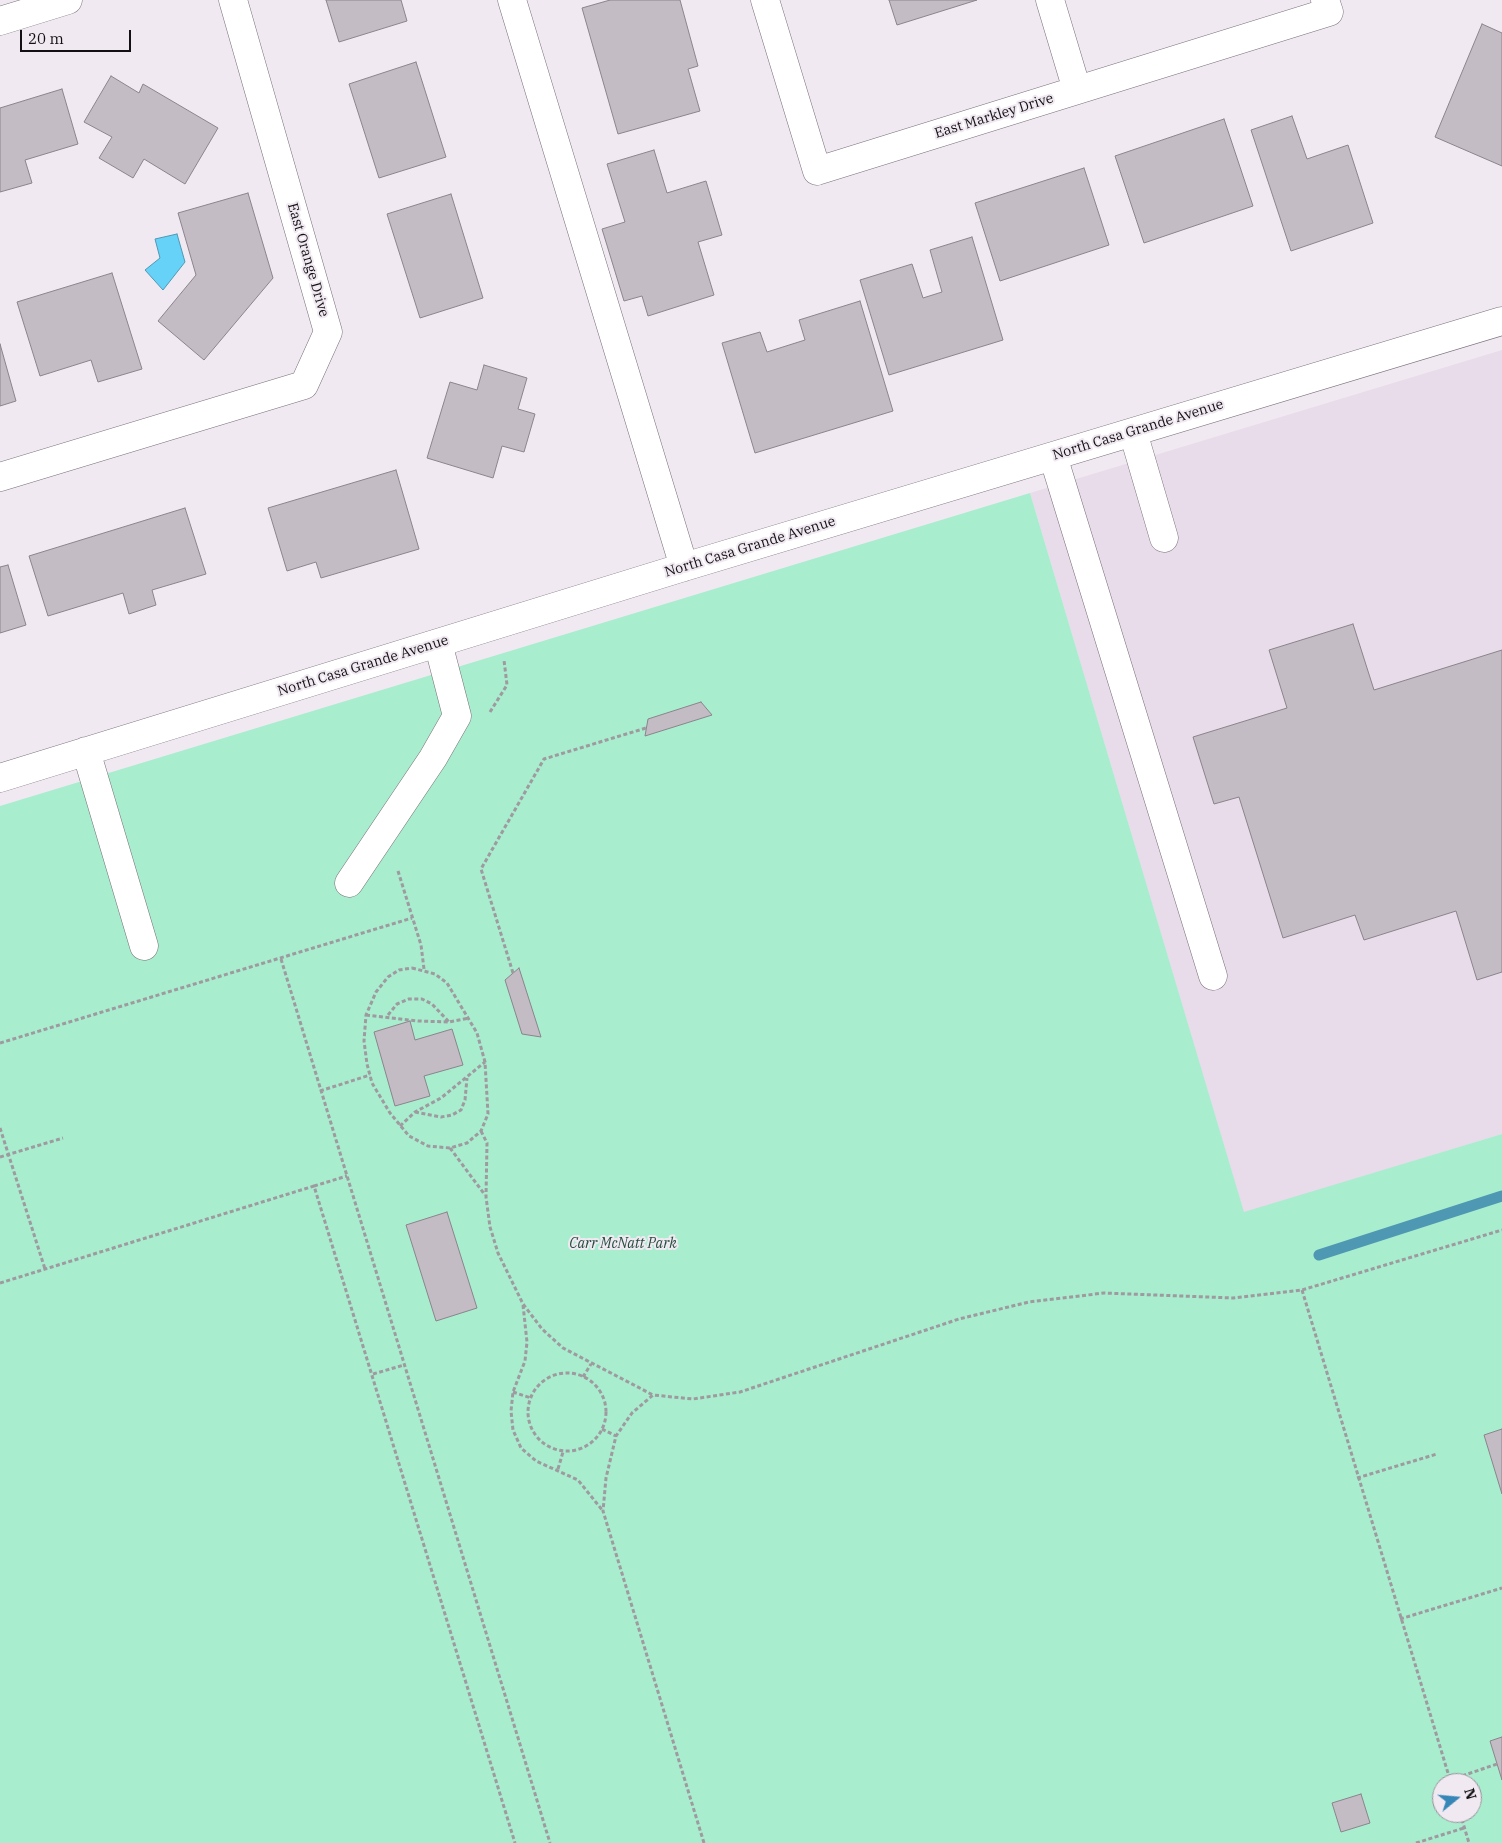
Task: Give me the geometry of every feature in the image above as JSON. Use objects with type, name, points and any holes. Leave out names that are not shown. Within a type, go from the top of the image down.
[{"type":"street","points":[[0,20],[68,0]]},
{"type":"street","name":"East Orange Drive","points":[[0,477],[304,385],[328,332],[233,0]]},
{"type":"street","points":[[512,0],[684,567]]},
{"type":"street","name":"East Markley Drive","points":[[765,0],[817,171],[1329,12],[1325,0]]},
{"type":"street","points":[[1050,0],[1077,90]]},
{"type":"street","name":"North Casa Grande Avenue","points":[[0,778],[684,567],[1133,432],[1500,328]]},
{"type":"street","points":[[1133,432],[1164,538]]},
{"type":"street","points":[[1053,456],[1214,976]]},
{"type":"street","points":[[349,883],[432,758],[457,716],[438,643]]},
{"type":"street","points":[[86,751],[144,946]]},
{"type":"path","points":[[513,973],[481,869],[544,760],[646,728]]},
{"type":"path","points":[[0,1043],[412,918],[421,945],[424,969]]},
{"type":"path","points":[[281,959],[550,1843]]},
{"type":"path","points":[[424,969],[435,974],[447,984],[477,1033],[486,1062],[488,1114],[482,1131],[467,1143],[450,1148],[428,1146],[409,1136],[400,1126],[376,1091],[370,1075],[364,1041],[366,1015],[376,992],[388,977],[399,970],[424,969]]},
{"type":"path","points":[[388,1016],[397,1004],[409,999],[422,999],[432,1004],[449,1022]]},
{"type":"path","points":[[366,1015],[388,1016],[418,1021],[449,1022],[469,1018]]},
{"type":"path","points":[[400,1126],[415,1112],[441,1098],[486,1062]]},
{"type":"path","points":[[320,1091],[370,1075]]},
{"type":"path","points":[[415,1112],[441,1116],[452,1115],[461,1110],[465,1100],[467,1077]]},
{"type":"path","points":[[0,1128],[45,1269]]},
{"type":"path","points":[[482,1131],[487,1143],[486,1197],[490,1227],[498,1253],[523,1304],[542,1329],[563,1348],[653,1395],[693,1399],[740,1392],[959,1319],[1029,1302],[1104,1292],[1233,1298],[1302,1290],[1502,1230]]},
{"type":"path","points":[[0,1157],[63,1138]]},
{"type":"path","points":[[450,1148],[486,1197]]},
{"type":"path","points":[[0,1282],[347,1176]]},
{"type":"path","points":[[314,1186],[515,1843]]},
{"type":"path","points":[[1302,1290],[1357,1478],[1448,1773]]},
{"type":"path","points":[[523,1304],[527,1342],[524,1361],[513,1392],[512,1430],[521,1448],[536,1461],[558,1469],[578,1480],[603,1511],[704,1843]]},
{"type":"path","points":[[583,1377],[591,1364]]},
{"type":"path","points":[[373,1374],[404,1365]]},
{"type":"path","points":[[566,1373],[583,1377],[598,1388],[604,1399],[606,1411],[602,1429],[590,1444],[580,1449],[562,1452],[541,1442],[533,1432],[529,1419],[528,1405],[531,1398],[533,1392],[542,1382],[553,1375],[566,1373]]},
{"type":"path","points":[[513,1392],[531,1398]]},
{"type":"path","points":[[603,1511],[606,1478],[616,1436],[632,1414],[653,1395]]},
{"type":"path","points":[[602,1429],[616,1436]]},
{"type":"path","points":[[558,1469],[562,1452]]},
{"type":"path","points":[[1357,1478],[1437,1454]]},
{"type":"path","points":[[1400,1619],[1502,1588]]},
{"type":"path","points":[[1472,1773],[1497,1764]]},
{"type":"path","points":[[1463,1823],[1469,1843]]},
{"type":"path","points":[[1416,1843],[1464,1828]]},
{"type":"shaded area","points":[[1502,350],[1502,1134],[1244,1213],[1030,493]]},
{"type":"green space","name":"Carr McNatt Park","points":[[1030,493],[1244,1212],[1502,1134],[1502,1843],[0,1843],[0,806]]},
{"type":"water","points":[[177,234],[185,262],[163,290],[145,270],[160,258],[155,239]]},
{"type":"building","points":[[326,0],[401,0],[407,21],[339,42]]},
{"type":"building","points":[[610,0],[680,0],[698,66],[688,69],[700,111],[618,134],[582,8]]},
{"type":"building","points":[[889,0],[977,0],[897,25]]},
{"type":"building","points":[[1482,24],[1502,33],[1502,166],[1435,137]]},
{"type":"building","points":[[416,62],[446,157],[379,178],[349,84]]},
{"type":"building","points":[[111,76],[139,93],[143,84],[218,128],[185,184],[144,159],[133,178],[99,158],[112,137],[84,122]]},
{"type":"building","points":[[62,89],[78,144],[25,160],[32,183],[0,192],[0,108]]},
{"type":"building","points":[[1292,116],[1307,159],[1348,145],[1373,223],[1291,251],[1251,130]]},
{"type":"building","points":[[1224,119],[1253,206],[1144,243],[1115,156]]},
{"type":"building","points":[[654,150],[667,193],[706,181],[722,235],[698,242],[714,295],[648,316],[642,296],[624,301],[602,229],[625,222],[607,164]]},
{"type":"building","points":[[1084,168],[1109,245],[1000,281],[975,203]]},
{"type":"building","points":[[248,193],[273,278],[204,360],[158,321],[196,275],[178,213]]},
{"type":"building","points":[[451,194],[483,298],[420,318],[387,214]]},
{"type":"building","points":[[972,237],[1003,340],[889,375],[860,280],[912,264],[923,298],[942,292],[930,250]]},
{"type":"building","points":[[112,273],[142,369],[98,382],[91,360],[40,376],[17,302]]},
{"type":"building","points":[[860,301],[893,411],[755,453],[722,343],[760,332],[767,352],[805,340],[799,320]]},
{"type":"building","points":[[0,344],[16,401],[0,406]]},
{"type":"building","points":[[484,365],[527,378],[518,409],[535,414],[524,452],[502,446],[493,478],[427,458],[450,382],[477,390]]},
{"type":"building","points":[[396,470],[419,549],[321,578],[316,562],[287,571],[268,508]]},
{"type":"building","points":[[185,508],[206,574],[152,590],[156,605],[129,614],[123,593],[48,616],[29,556]]},
{"type":"building","points":[[8,565],[26,625],[0,633],[0,567]]},
{"type":"building","points":[[1353,624],[1374,690],[1502,650],[1502,972],[1477,980],[1456,911],[1364,940],[1355,915],[1283,938],[1239,797],[1214,804],[1193,737],[1287,708],[1269,650]]},
{"type":"building","points":[[701,702],[712,715],[645,736],[648,719]]},
{"type":"building","points":[[519,968],[541,1037],[522,1034],[505,980]]},
{"type":"building","points":[[410,1021],[415,1040],[452,1029],[463,1065],[424,1076],[430,1096],[395,1106],[374,1032]]},
{"type":"building","points":[[447,1212],[477,1308],[436,1321],[406,1225]]},
{"type":"building","points":[[1502,1429],[1502,1494],[1484,1435]]},
{"type":"building","points":[[1502,1737],[1502,1780],[1490,1741]]},
{"type":"building","points":[[1361,1794],[1370,1823],[1341,1832],[1332,1803]]},
{"type":"waterway","points":[[1319,1255],[1502,1196]]}]
